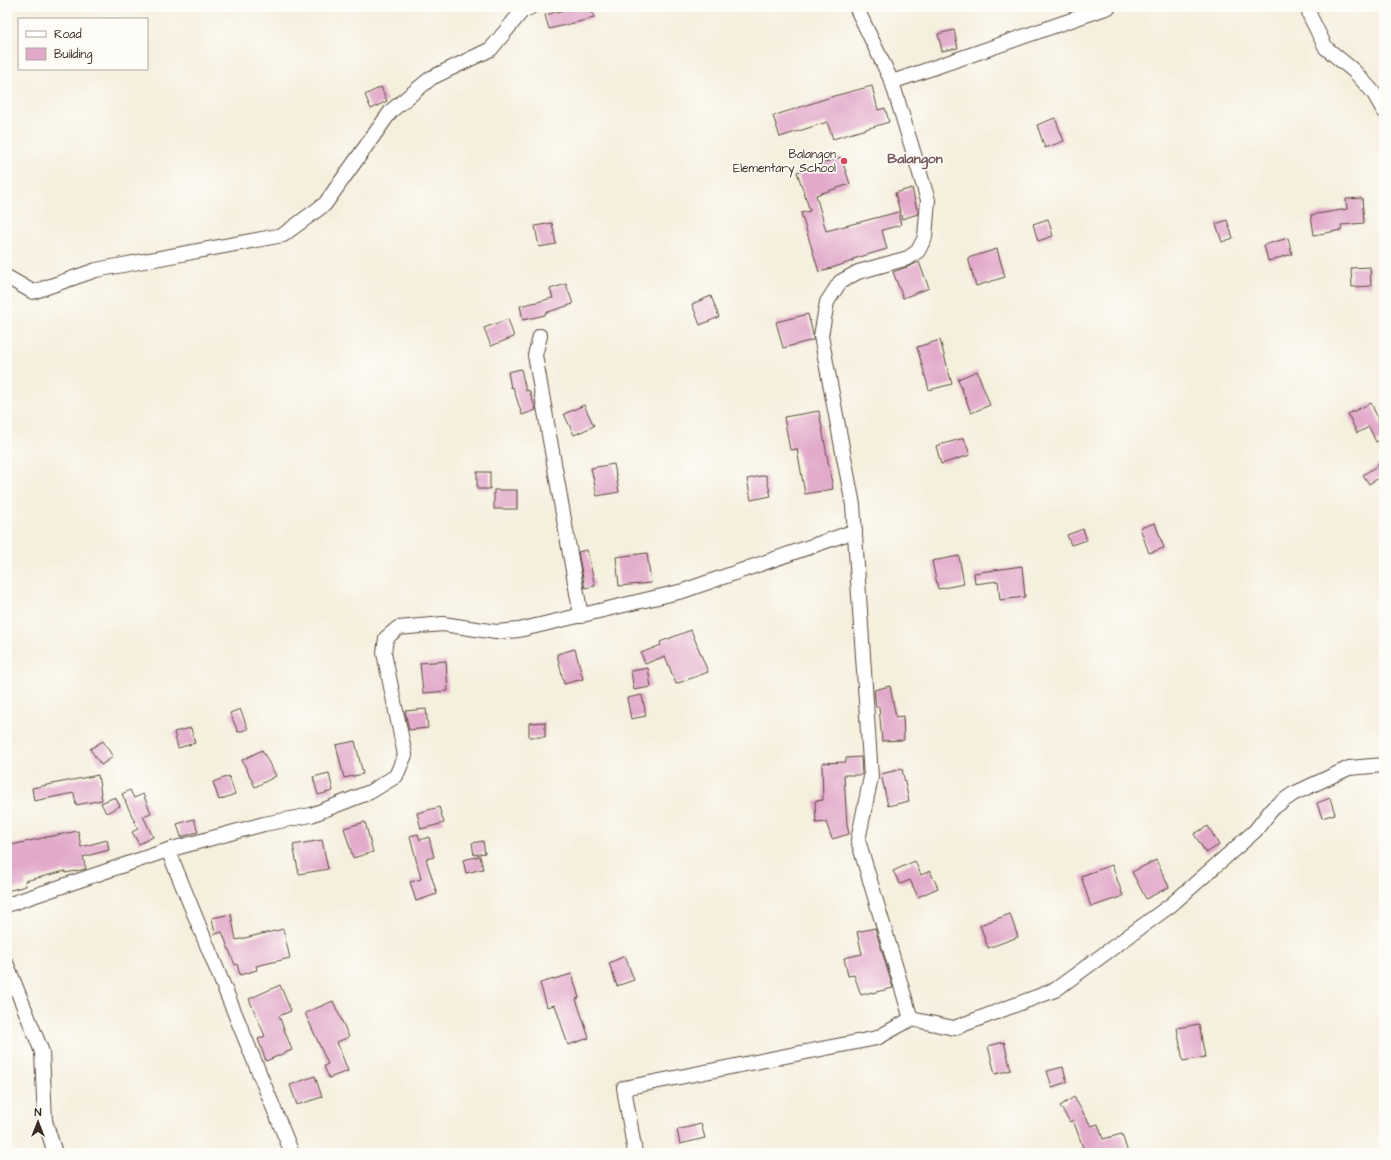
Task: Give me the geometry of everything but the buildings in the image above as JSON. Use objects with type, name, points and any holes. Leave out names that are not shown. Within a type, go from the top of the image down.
[{"type":"street","points":[[7,277],[32,292],[96,270],[283,235],[325,204],[391,111],[431,78],[491,49],[522,11],[531,7]]},
{"type":"street","points":[[856,7],[892,82],[928,200],[925,237],[918,251],[908,258],[858,272],[840,282],[827,302],[821,336],[854,504],[871,777],[858,840],[912,1019]]},
{"type":"street","points":[[892,82],[1109,7]]},
{"type":"street","points":[[1308,7],[1310,16],[1326,48],[1354,71],[1373,92],[1384,111]]},
{"type":"street","points":[[540,336],[535,354],[580,616]]},
{"type":"street","points":[[7,905],[168,850],[264,824],[312,815],[370,792],[396,776],[405,755],[384,653],[386,638],[398,628],[443,624],[496,632],[519,630],[683,591],[855,531]]},
{"type":"street","points":[[635,1153],[624,1088],[877,1038],[912,1019],[954,1028],[1055,990],[1171,905],[1255,831],[1273,808],[1293,794],[1349,768],[1384,765]]},
{"type":"street","points":[[168,850],[292,1153]]},
{"type":"street","points":[[7,965],[42,1052],[45,1121],[55,1153]]},
{"type":"place","name":"Balangon Elementary School","points":[[844,161]]},
{"type":"district","name":"Balangon","points":[[915,158]]}]
